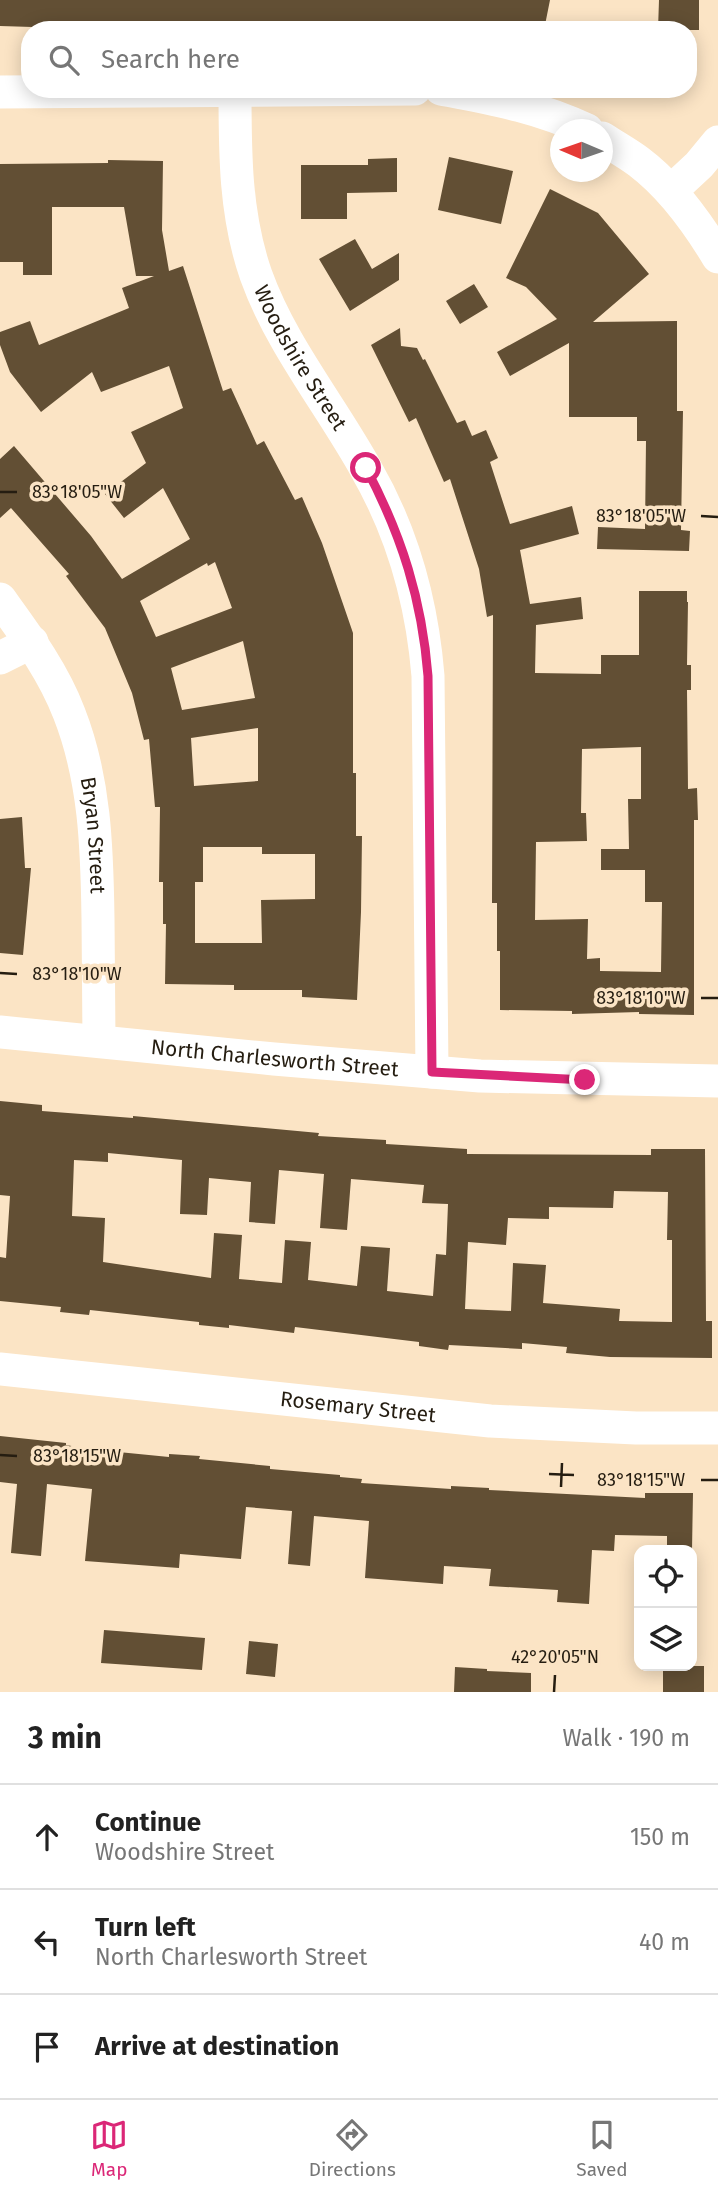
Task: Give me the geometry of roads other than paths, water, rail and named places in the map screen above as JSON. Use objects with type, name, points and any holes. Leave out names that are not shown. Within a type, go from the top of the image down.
[{"type":"street","points":[[0,92],[21,92]]},
{"type":"street","name":"Woodshire Street","points":[[234,98],[237,188],[244,231],[256,273],[284,333],[383,500],[402,545],[419,604],[428,676],[432,1072]]},
{"type":"street","points":[[489,98],[565,119]]},
{"type":"street","points":[[671,191],[699,165],[718,142]]},
{"type":"street","points":[[613,145],[639,162],[671,191],[702,230],[718,257]]},
{"type":"street","name":"Bryan Street","points":[[0,599],[32,642],[69,712],[91,788],[97,845],[99,1041]]},
{"type":"street","points":[[0,658],[32,642]]},
{"type":"street","name":"North Charlesworth Street","points":[[0,1032],[432,1072],[585,1080],[718,1081]]},
{"type":"street","name":"Rosemary Street","points":[[0,1369],[490,1421],[636,1428],[718,1428]]}]
